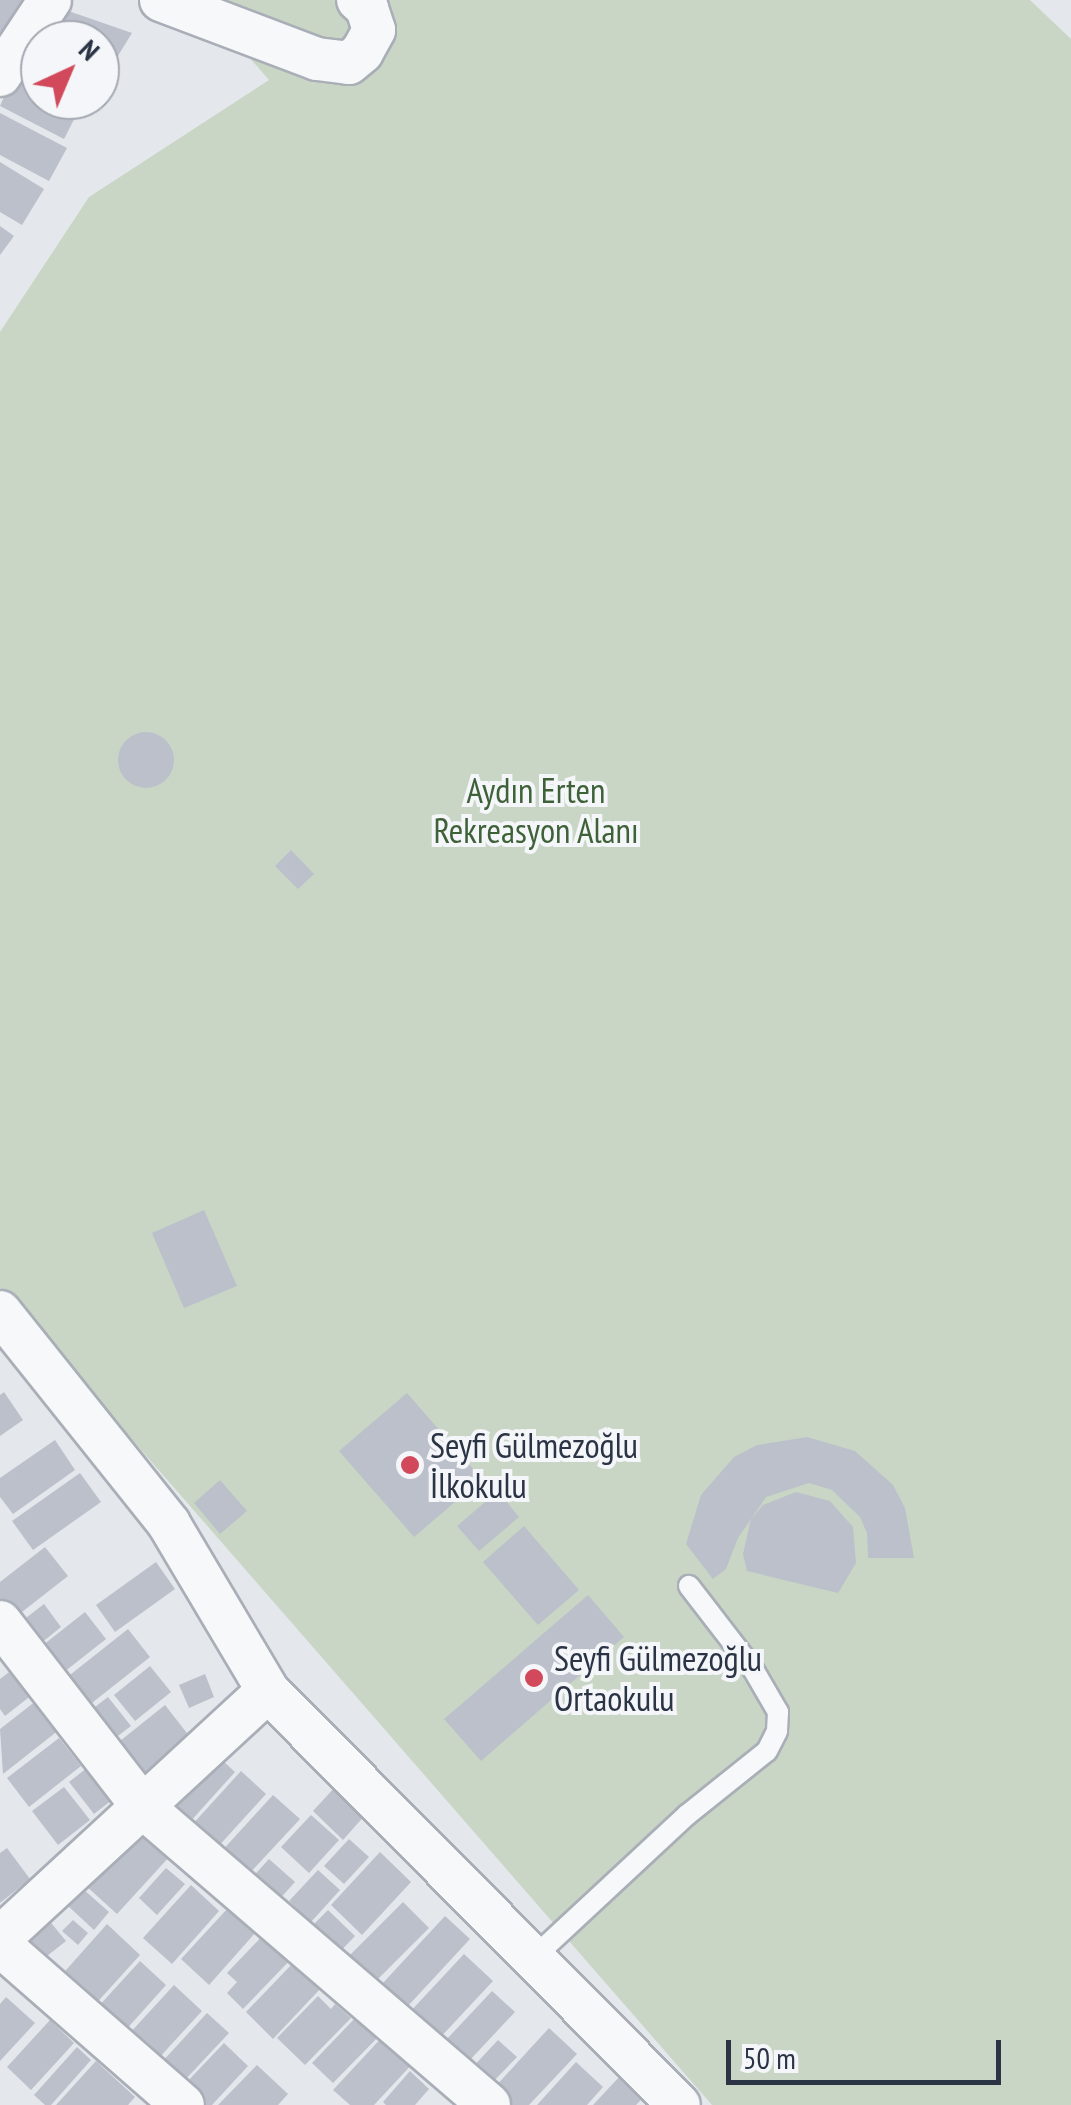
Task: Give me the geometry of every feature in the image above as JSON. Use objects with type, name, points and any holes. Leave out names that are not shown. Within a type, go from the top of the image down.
[{"type":"street","points":[[0,75],[50,0]]},
{"type":"street","points":[[162,0],[317,59],[348,63],[362,52],[374,30],[367,8],[358,0]]},
{"type":"street","points":[[0,1312],[169,1524],[268,1691],[679,2105]]},
{"type":"street","points":[[0,1622],[144,1808],[488,2105]]},
{"type":"street","points":[[183,2105],[0,1941],[268,1691]]},
{"type":"lane","points":[[533,1958],[688,1815],[767,1752],[777,1731],[778,1712],[754,1669],[689,1586]]},
{"type":"green space","name":"Aydın Erten Rekreasyon Alanı","points":[[199,0],[1030,0],[1071,39],[1071,2105],[712,2105],[0,1288],[0,332],[89,197],[269,80]]},
{"type":"building","points":[[0,0],[26,0],[0,39]]},
{"type":"building","points":[[54,6],[94,20],[47,20]]},
{"type":"building","points":[[120,29],[132,33],[120,52]]},
{"type":"building","points":[[18,64],[20,116],[0,106]]},
{"type":"building","points":[[0,113],[67,148],[49,181],[0,155]]},
{"type":"building","points":[[27,120],[74,120],[64,139]]},
{"type":"building","points":[[0,162],[44,189],[22,225],[0,212]]},
{"type":"building","points":[[0,226],[14,236],[0,255]]},
{"type":"building","points":[[146,732],[166,740],[174,760],[166,780],[146,788],[126,780],[118,760],[126,740]]},
{"type":"building","points":[[291,850],[314,874],[298,889],[275,866]]},
{"type":"building","points":[[204,1210],[237,1286],[184,1308],[152,1233]]},
{"type":"building","points":[[4,1392],[23,1420],[0,1436],[0,1395]]},
{"type":"building","name":"Seyfi Gülmezoğlu İlkokulu","points":[[407,1393],[482,1479],[414,1537],[339,1451]]},
{"type":"building","points":[[807,1437],[855,1451],[893,1485],[905,1508],[914,1558],[868,1558],[867,1533],[860,1517],[832,1490],[809,1483],[766,1497],[738,1538],[726,1569],[713,1579],[686,1544],[701,1495],[734,1457],[757,1445]]},
{"type":"building","points":[[55,1440],[75,1470],[13,1514],[0,1497],[0,1478]]},
{"type":"building","points":[[80,1473],[101,1502],[33,1550],[12,1521]]},
{"type":"building","points":[[220,1480],[247,1511],[220,1534],[194,1503]]},
{"type":"building","points":[[498,1491],[519,1517],[479,1551],[457,1526]]},
{"type":"building","points":[[796,1492],[830,1501],[853,1527],[856,1563],[838,1593],[747,1571],[743,1554],[751,1519],[763,1505]]},
{"type":"building","points":[[524,1526],[579,1590],[538,1625],[483,1562]]},
{"type":"building","points":[[45,1547],[68,1576],[13,1619],[0,1602],[0,1582]]},
{"type":"building","points":[[156,1562],[175,1589],[115,1632],[96,1605]]},
{"type":"building","name":"Seyfi Gülmezoğlu Ortaokulu","points":[[588,1595],[624,1637],[481,1761],[444,1719]]},
{"type":"building","points":[[44,1604],[61,1627],[40,1644],[22,1621]]},
{"type":"building","points":[[85,1612],[106,1639],[59,1676],[38,1649]]},
{"type":"building","points":[[128,1629],[150,1657],[83,1710],[61,1682]]},
{"type":"building","points":[[150,1666],[171,1692],[135,1721],[114,1695]]},
{"type":"building","points":[[13,1669],[33,1694],[5,1716],[0,1709],[0,1679]]},
{"type":"building","points":[[205,1674],[214,1697],[189,1708],[179,1685]]},
{"type":"building","points":[[41,1697],[64,1726],[3,1774],[0,1729]]},
{"type":"building","points":[[108,1697],[131,1726],[106,1745],[83,1716]]},
{"type":"building","points":[[165,1705],[190,1737],[135,1781],[110,1749]]},
{"type":"building","points":[[59,1738],[81,1766],[29,1807],[7,1778]]},
{"type":"building","points":[[211,1750],[235,1772],[189,1823],[165,1801]]},
{"type":"building","points":[[92,1764],[117,1796],[94,1814],[69,1782]]},
{"type":"building","points":[[241,1771],[266,1794],[216,1849],[191,1826]]},
{"type":"building","points":[[336,1786],[366,1814],[343,1840],[313,1811]]},
{"type":"building","points":[[64,1787],[90,1820],[58,1845],[32,1811]]},
{"type":"building","points":[[273,1795],[300,1819],[246,1877],[220,1853]]},
{"type":"building","points":[[311,1815],[339,1840],[309,1873],[281,1847]]},
{"type":"building","points":[[138,1827],[170,1856],[117,1914],[85,1885]]},
{"type":"building","points":[[349,1839],[369,1857],[344,1884],[324,1866]]},
{"type":"building","points":[[7,1848],[30,1879],[0,1903],[0,1853]]},
{"type":"building","points":[[380,1852],[411,1882],[362,1935],[331,1905]]},
{"type":"building","points":[[269,1859],[295,1882],[275,1904],[250,1880]]},
{"type":"building","points":[[166,1868],[185,1884],[157,1915],[139,1898]]},
{"type":"building","points":[[318,1870],[340,1890],[311,1922],[289,1901]]},
{"type":"building","points":[[191,1885],[219,1911],[172,1964],[143,1938]]},
{"type":"building","points":[[83,1889],[109,1912],[94,1930],[67,1905]]},
{"type":"building","points":[[403,1902],[429,1928],[370,1987],[344,1961]]},
{"type":"building","points":[[229,1907],[256,1932],[209,1985],[181,1959]]},
{"type":"building","points":[[328,1910],[355,1936],[333,1959],[305,1933]]},
{"type":"building","points":[[445,1916],[470,1939],[407,2007],[382,1984]]},
{"type":"building","points":[[47,1918],[66,1941],[42,1960],[23,1936]]},
{"type":"building","points":[[73,1920],[88,1933],[78,1945],[62,1931]]},
{"type":"building","points":[[107,1924],[140,1955],[92,2008],[59,1978]]},
{"type":"building","points":[[269,1929],[296,1954],[243,2009],[227,1993],[237,1982],[227,1973]]},
{"type":"building","points":[[464,1954],[493,1981],[437,2041],[408,2014]]},
{"type":"building","points":[[140,1961],[166,1985],[124,2032],[97,2008]]},
{"type":"building","points":[[294,1962],[321,1988],[273,2039],[246,2012]]},
{"type":"building","points":[[174,1985],[202,2011],[157,2060],[129,2034]]},
{"type":"building","points":[[492,1991],[515,2012],[469,2061],[446,2040]]},
{"type":"building","points":[[318,1996],[331,2009],[335,2004],[351,2018],[305,2065],[277,2038]]},
{"type":"building","points":[[6,1997],[35,2023],[0,2061],[0,2004]]},
{"type":"building","points":[[207,2013],[229,2033],[182,2083],[161,2063]]},
{"type":"building","points":[[360,2013],[381,2034],[333,2083],[312,2063]]},
{"type":"building","points":[[50,2020],[74,2043],[31,2090],[7,2067]]},
{"type":"building","points":[[549,2028],[577,2054],[529,2105],[512,2105],[494,2088]]},
{"type":"building","points":[[386,2033],[415,2061],[374,2105],[350,2105],[333,2090]]},
{"type":"building","points":[[498,2040],[517,2057],[488,2087],[470,2070]]},
{"type":"building","points":[[224,2043],[248,2066],[212,2105],[205,2105],[184,2085]]},
{"type":"building","points":[[77,2047],[91,2060],[51,2105],[45,2105],[34,2095]]},
{"type":"building","points":[[96,2061],[135,2097],[128,2105],[56,2105]]},
{"type":"building","points":[[576,2062],[603,2087],[587,2105],[537,2105]]},
{"type":"building","points":[[257,2065],[288,2094],[278,2105],[218,2105]]},
{"type":"building","points":[[410,2071],[429,2089],[415,2105],[386,2105],[383,2102]]},
{"type":"building","points":[[621,2075],[644,2097],[636,2105],[593,2105]]},
{"type":"place","name":"Seyfi Gülmezoğlu İlkokulu","points":[[410,1465]]},
{"type":"place","name":"Seyfi Gülmezoğlu Ortaokulu","points":[[534,1678]]}]
